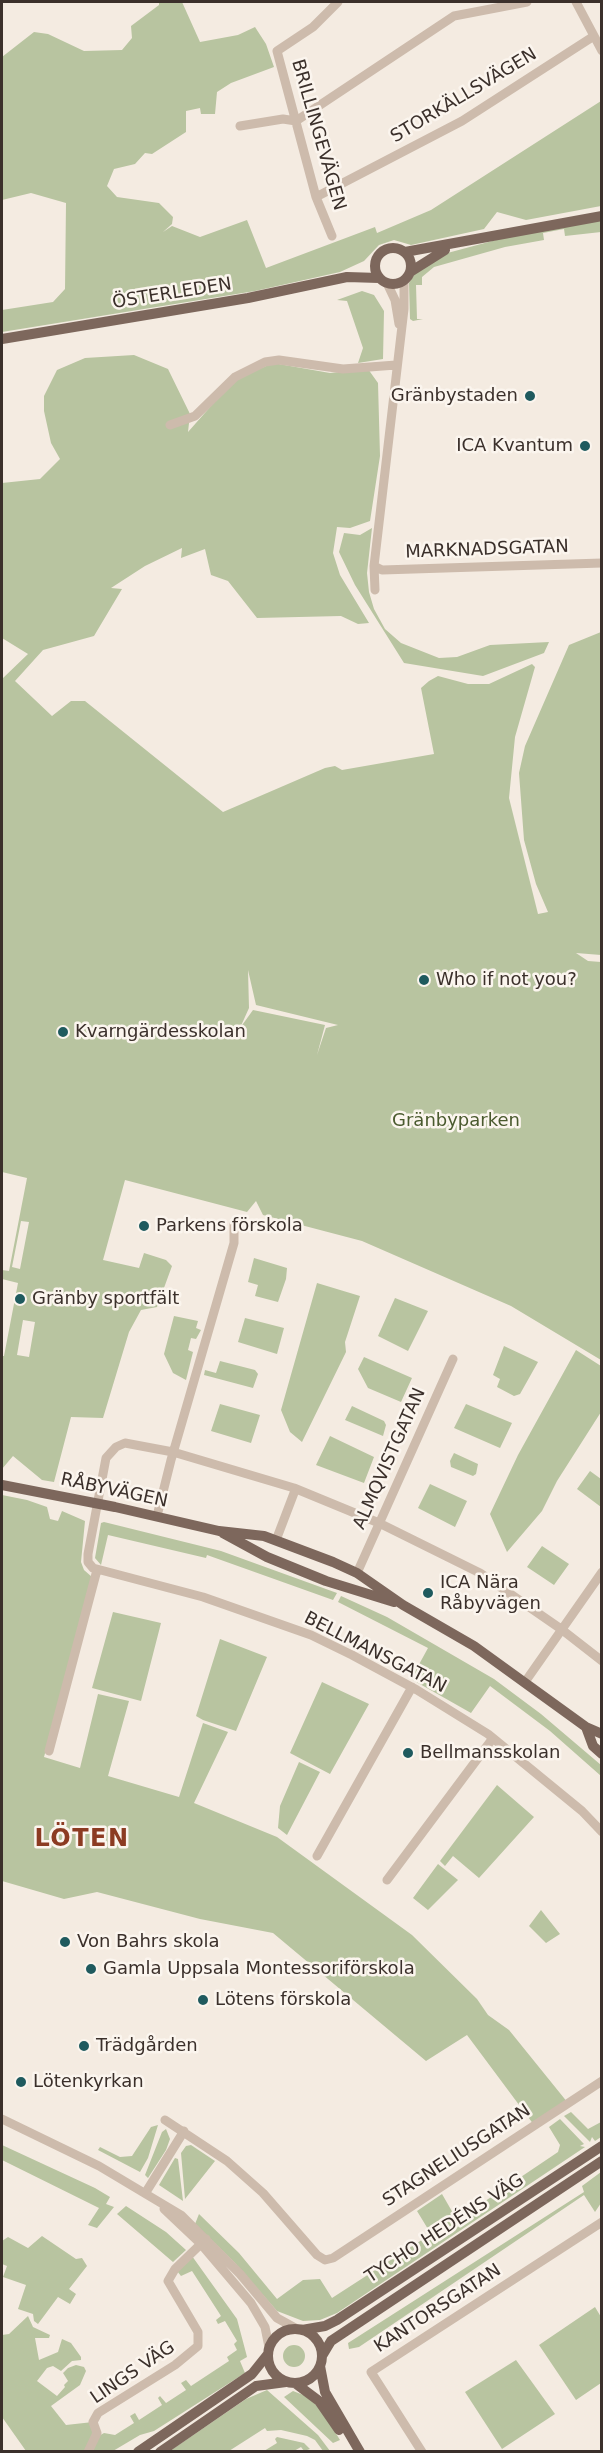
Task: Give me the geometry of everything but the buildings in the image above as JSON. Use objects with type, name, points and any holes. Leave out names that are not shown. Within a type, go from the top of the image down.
[{"type":"main road","points":[[498,235],[450,247],[396,284],[383,281],[375,270],[375,261],[382,250],[389,247],[405,252],[498,235],[602,216]]},
{"type":"main road","points":[[405,252],[411,261],[407,276]]},
{"type":"main road","name":"ÖSTERLEDEN","points":[[2,339],[248,298],[347,277],[375,261]]},
{"type":"main road","name":"ÖSTERLEDEN","points":[[347,277],[383,281]]},
{"type":"main road","name":"RÅBYVÄGEN","points":[[2,1485],[97,1503],[219,1531],[264,1536],[357,1573],[403,1605],[474,1646],[586,1727],[602,1734]]},
{"type":"main road","name":"RÅBYVÄGEN","points":[[219,1531],[258,1553],[327,1581],[403,1605]]},
{"type":"main road","name":"RÅBYVÄGEN","points":[[586,1727],[593,1746],[602,1754]]},
{"type":"main road","name":"TYCHO HEDÉNS VÄG","points":[[300,2330],[325,2326],[337,2320],[602,2146]]},
{"type":"main road","name":"TYCHO HEDÉNS VÄG","points":[[321,2361],[331,2341],[602,2161]]},
{"type":"main road","points":[[138,2451],[252,2374],[277,2336],[300,2330],[316,2340],[325,2392],[360,2451]]},
{"type":"main road","points":[[269,2350],[272,2371],[319,2401],[353,2451]]},
{"type":"main road","points":[[160,2451],[256,2386],[312,2377],[321,2361]]},
{"type":"street","name":"BRILLINGEVÄGEN","points":[[332,236],[316,197],[277,51],[313,27],[338,2]]},
{"type":"street","points":[[240,126],[283,119],[296,122],[454,16],[527,2]]},
{"type":"street","points":[[576,2],[602,51]]},
{"type":"street","name":"STORKÄLLSVÄGEN","points":[[316,197],[462,121],[594,36]]},
{"type":"street","points":[[375,590],[374,566],[407,276]]},
{"type":"street","points":[[383,281],[395,300],[400,327]]},
{"type":"street","points":[[170,425],[195,416],[235,378],[265,362],[279,360],[343,369],[396,365]]},
{"type":"street","name":"MARKNADSGATAN","points":[[374,566],[382,570],[602,563]]},
{"type":"street","points":[[157,1516],[173,1452],[234,1243],[234,1224]]},
{"type":"street","name":"ALMQVISTGATAN","points":[[357,1573],[453,1359]]},
{"type":"street","points":[[49,1751],[97,1570],[90,1565],[87,1557],[106,1458],[116,1447],[125,1443],[173,1452],[294,1488],[379,1523],[480,1574],[561,1629],[602,1661]]},
{"type":"street","points":[[278,1535],[294,1493]]},
{"type":"street","name":"BELLMANSGATAN","points":[[97,1570],[203,1597],[311,1635],[412,1687],[493,1738],[582,1811],[602,1832]]},
{"type":"street","points":[[525,1682],[602,1572]]},
{"type":"street","points":[[317,1856],[412,1687]]},
{"type":"street","points":[[387,1881],[493,1738]]},
{"type":"street","name":"STAGNELIUSGATAN","points":[[184,2132],[227,2161],[284,2214],[317,2255],[330,2259],[602,2081]]},
{"type":"street","points":[[2,2120],[149,2194],[186,2219],[251,2303],[265,2327],[269,2350]]},
{"type":"street","points":[[149,2194],[184,2132],[165,2120]]},
{"type":"street","name":"KANTORSGATAN","points":[[422,2451],[371,2372],[602,2222]]},
{"type":"street","points":[[203,2241],[277,2318],[300,2330]]},
{"type":"street","name":"LINGS VÄG","points":[[88,2451],[97,2433],[93,2422],[99,2413],[175,2365],[198,2346],[198,2332],[168,2281],[173,2271],[203,2241]]},
{"type":"green space","points":[[159,2],[182,2],[200,42],[238,35],[255,27],[266,44],[274,67],[231,83],[217,92],[215,114],[201,114],[200,108],[186,111],[186,132],[152,154],[145,153],[135,164],[114,169],[107,186],[117,197],[159,203],[173,217],[172,224],[163,232],[172,226],[200,237],[247,220],[266,268],[375,227],[377,233],[431,210],[601,101],[601,206],[526,220],[497,212],[484,229],[411,245],[394,240],[379,245],[364,261],[340,272],[255,291],[2,332],[2,310],[53,302],[65,289],[66,203],[31,193],[2,200],[2,57],[34,32],[48,34],[84,51],[122,50],[132,38],[131,26],[159,5]]},
{"type":"green space","points":[[601,219],[601,232],[565,236],[564,229],[543,233],[544,240],[505,247],[434,267],[422,277],[422,285],[416,285],[417,319],[423,319],[413,321],[410,319],[409,283],[417,270],[440,255],[522,233]]},
{"type":"green space","points":[[362,291],[374,295],[384,311],[383,359],[358,363],[363,348],[347,301],[337,300]]},
{"type":"green space","name":"Gränbyparken","points":[[134,355],[168,369],[190,414],[188,432],[234,380],[273,363],[330,373],[368,369],[378,383],[380,456],[370,521],[350,528],[337,527],[333,553],[340,575],[369,623],[358,624],[341,616],[257,618],[228,581],[211,575],[205,549],[181,558],[182,548],[145,566],[111,588],[122,589],[94,636],[43,650],[15,681],[52,716],[71,701],[85,701],[223,812],[325,768],[335,766],[342,770],[434,754],[421,688],[438,676],[468,684],[489,684],[532,664],[535,667],[515,737],[509,798],[538,914],[548,912],[536,884],[524,840],[519,773],[525,746],[569,645],[601,632],[601,955],[576,953],[588,961],[601,962],[601,1360],[511,1306],[362,1241],[263,1215],[256,1201],[247,1212],[125,1180],[103,1260],[139,1268],[144,1253],[166,1260],[172,1266],[157,1307],[141,1310],[129,1332],[103,1418],[71,1417],[54,1482],[42,1480],[13,1456],[2,1469],[2,1356],[4,1356],[18,1283],[2,1279],[2,1270],[9,1271],[27,1178],[2,1172],[2,679],[28,654],[2,638],[2,483],[40,479],[60,459],[51,443],[44,411],[44,396],[57,370],[85,358]],"holes":[[[248,970],[256,1005],[338,1025],[326,1028],[317,1055],[325,1025],[253,1010],[240,1028],[249,1008]],[[21,1221],[29,1222],[20,1269],[12,1267]],[[23,1320],[35,1322],[29,1357],[17,1355]]]},
{"type":"green space","points":[[372,528],[367,573],[369,592],[374,609],[385,629],[401,643],[439,658],[457,657],[490,645],[549,642],[544,653],[483,676],[404,663],[355,585],[339,552],[344,533],[360,535]]},
{"type":"green space","points":[[254,1258],[287,1268],[286,1279],[278,1302],[255,1296],[258,1285],[248,1282]]},
{"type":"green space","points":[[317,1283],[360,1296],[345,1342],[346,1352],[302,1442],[290,1432],[281,1410]]},
{"type":"green space","points":[[395,1298],[428,1311],[408,1351],[378,1336]]},
{"type":"green space","points":[[174,1316],[198,1321],[196,1328],[201,1330],[196,1339],[191,1338],[188,1350],[193,1352],[186,1380],[173,1373],[164,1354]]},
{"type":"green space","points":[[245,1318],[284,1328],[277,1354],[238,1342]]},
{"type":"green space","points":[[504,1346],[538,1362],[520,1394],[514,1396],[497,1387],[500,1379],[493,1375]]},
{"type":"green space","points":[[576,1350],[601,1366],[601,1412],[557,1481],[542,1511],[507,1552],[490,1514],[518,1455]]},
{"type":"green space","points":[[364,1357],[412,1378],[401,1402],[368,1388],[358,1369]]},
{"type":"green space","points":[[220,1361],[255,1370],[258,1374],[253,1388],[204,1375],[205,1370],[216,1373]]},
{"type":"green space","points":[[220,1404],[260,1415],[251,1443],[211,1431]]},
{"type":"green space","points":[[466,1404],[512,1423],[500,1448],[454,1428]]},
{"type":"green space","points":[[352,1406],[384,1421],[386,1425],[383,1436],[345,1420]]},
{"type":"green space","points":[[330,1436],[374,1457],[364,1483],[316,1465]]},
{"type":"green space","points":[[454,1453],[478,1464],[476,1474],[473,1476],[451,1467],[450,1461]]},
{"type":"green space","points":[[590,1471],[601,1479],[601,1507],[577,1489]]},
{"type":"green space","points":[[430,1484],[467,1501],[455,1527],[418,1508]]},
{"type":"green space","points":[[2,1495],[47,1507],[50,1519],[58,1521],[62,1511],[85,1521],[81,1562],[84,1570],[92,1577],[44,1757],[80,1768],[98,1694],[129,1701],[108,1776],[179,1797],[203,1723],[228,1732],[194,1803],[277,1837],[412,1935],[477,1999],[488,2015],[509,2030],[568,2103],[534,2125],[467,2035],[426,2061],[273,1933],[200,1919],[97,1892],[64,1899],[2,1881]]},
{"type":"green space","points":[[101,1523],[221,1551],[337,1593],[333,1600],[207,1555],[206,1558],[108,1535],[101,1565],[95,1558]]},
{"type":"green space","points":[[542,1546],[569,1564],[554,1585],[527,1567]]},
{"type":"green space","points":[[341,1596],[387,1617],[494,1679],[541,1714],[601,1765],[601,1776],[550,1731],[490,1686],[471,1713],[411,1679],[428,1648],[338,1602]]},
{"type":"green space","points":[[113,1612],[161,1623],[141,1701],[92,1688]]},
{"type":"green space","points":[[220,1639],[267,1657],[236,1731],[196,1716]]},
{"type":"green space","points":[[322,1682],[369,1704],[330,1774],[290,1753]]},
{"type":"green space","points":[[299,1762],[320,1772],[287,1835],[278,1828],[280,1806]]},
{"type":"green space","points":[[497,1785],[534,1817],[479,1878],[453,1856],[445,1866],[440,1861]]},
{"type":"green space","points":[[438,1864],[458,1880],[428,1910],[413,1898]]},
{"type":"green space","points":[[541,1910],[560,1934],[546,1943],[529,1926]]},
{"type":"green space","points":[[571,2112],[588,2129],[601,2122],[601,2137],[595,2141],[592,2137],[590,2142],[564,2116]]},
{"type":"green space","points":[[560,2119],[584,2144],[580,2146],[585,2147],[337,2313],[320,2320],[303,2321],[277,2311],[234,2262],[195,2224],[199,2214],[239,2253],[277,2299],[303,2280],[320,2279],[332,2298],[431,2234],[417,2211],[442,2194],[457,2220],[558,2152],[560,2145],[549,2127]]},
{"type":"green space","points":[[158,2125],[148,2158],[140,2172],[98,2150],[100,2147],[120,2157],[132,2156],[151,2127]]},
{"type":"green space","points":[[166,2129],[170,2139],[166,2150],[148,2178],[145,2175],[162,2132]]},
{"type":"green space","points":[[2,2145],[95,2188],[110,2197],[106,2204],[114,2207],[97,2228],[88,2225],[99,2208],[2,2160]]},
{"type":"green space","points":[[191,2145],[215,2161],[185,2199],[181,2153],[186,2146]]},
{"type":"green space","points":[[175,2158],[178,2159],[183,2201],[159,2185]]},
{"type":"green space","points":[[601,2172],[601,2203],[595,2212],[584,2195],[359,2347],[349,2349],[348,2343],[584,2192],[582,2186]]},
{"type":"green space","points":[[126,2206],[166,2232],[186,2250],[173,2262],[117,2214]]},
{"type":"green space","points":[[42,2236],[76,2259],[82,2258],[87,2266],[69,2289],[76,2294],[70,2304],[58,2297],[38,2324],[34,2321],[33,2314],[18,2309],[26,2285],[3,2277],[7,2266],[2,2264],[2,2241],[8,2237],[28,2248]]},
{"type":"green space","points":[[192,2256],[237,2319],[247,2357],[240,2361],[245,2373],[154,2431],[140,2435],[113,2451],[91,2452],[97,2437],[104,2433],[115,2435],[134,2423],[130,2416],[135,2413],[139,2420],[162,2405],[158,2398],[160,2396],[166,2403],[186,2390],[181,2383],[186,2380],[191,2386],[229,2361],[227,2357],[237,2350],[234,2344],[237,2341],[225,2321],[218,2324],[216,2320],[221,2316],[192,2271],[181,2276],[177,2271]]},
{"type":"green space","points":[[595,2307],[601,2317],[601,2383],[576,2400],[539,2345]]},
{"type":"green space","points":[[28,2316],[33,2327],[50,2335],[49,2338],[35,2338],[39,2360],[58,2352],[62,2339],[71,2343],[81,2357],[81,2360],[72,2361],[61,2371],[53,2366],[47,2368],[37,2381],[57,2396],[68,2381],[63,2373],[76,2365],[84,2367],[86,2371],[80,2385],[51,2406],[66,2425],[93,2422],[97,2426],[88,2451],[26,2451],[2,2417],[2,2335],[9,2334]]},
{"type":"green space","points":[[290,2345],[298,2345],[305,2352],[305,2360],[298,2367],[290,2367],[283,2360],[283,2352]]},
{"type":"green space","points":[[516,2360],[555,2414],[502,2449],[465,2392]]},
{"type":"green space","points":[[267,2390],[318,2435],[330,2451],[323,2451],[315,2440],[307,2436],[281,2430],[267,2431],[265,2428],[229,2451],[170,2451],[246,2399]]},
{"type":"green space","points":[[293,2391],[306,2396],[321,2409],[340,2440],[333,2443],[284,2397]]},
{"type":"green space","points":[[277,2437],[304,2443],[310,2449],[304,2451],[301,2447],[294,2451],[264,2451],[277,2443],[275,2439]]},
{"type":"place","name":"Gränbystaden","points":[[530,396]]},
{"type":"place","name":"ICA Kvantum","points":[[585,446]]},
{"type":"place","name":"Who if not you?","points":[[424,980]]},
{"type":"place","name":"Kvarngärdesskolan","points":[[63,1032]]},
{"type":"place","name":"Parkens förskola","points":[[144,1226]]},
{"type":"place","name":"Gränby sportfält","points":[[20,1299]]},
{"type":"place","name":"ICA Nära Råbyvägen","points":[[428,1593]]},
{"type":"place","name":"Bellmansskolan","points":[[408,1753]]},
{"type":"place","name":"Von Bahrs skola","points":[[65,1942]]},
{"type":"place","name":"Gamla Uppsala Montessoriförskola","points":[[91,1969]]},
{"type":"place","name":"Lötens förskola","points":[[203,2000]]},
{"type":"place","name":"Trädgården","points":[[84,2046]]},
{"type":"place","name":"Lötenkyrkan","points":[[21,2082]]},
{"type":"district","name":"LÖTEN","points":[[82,1840]]}]
